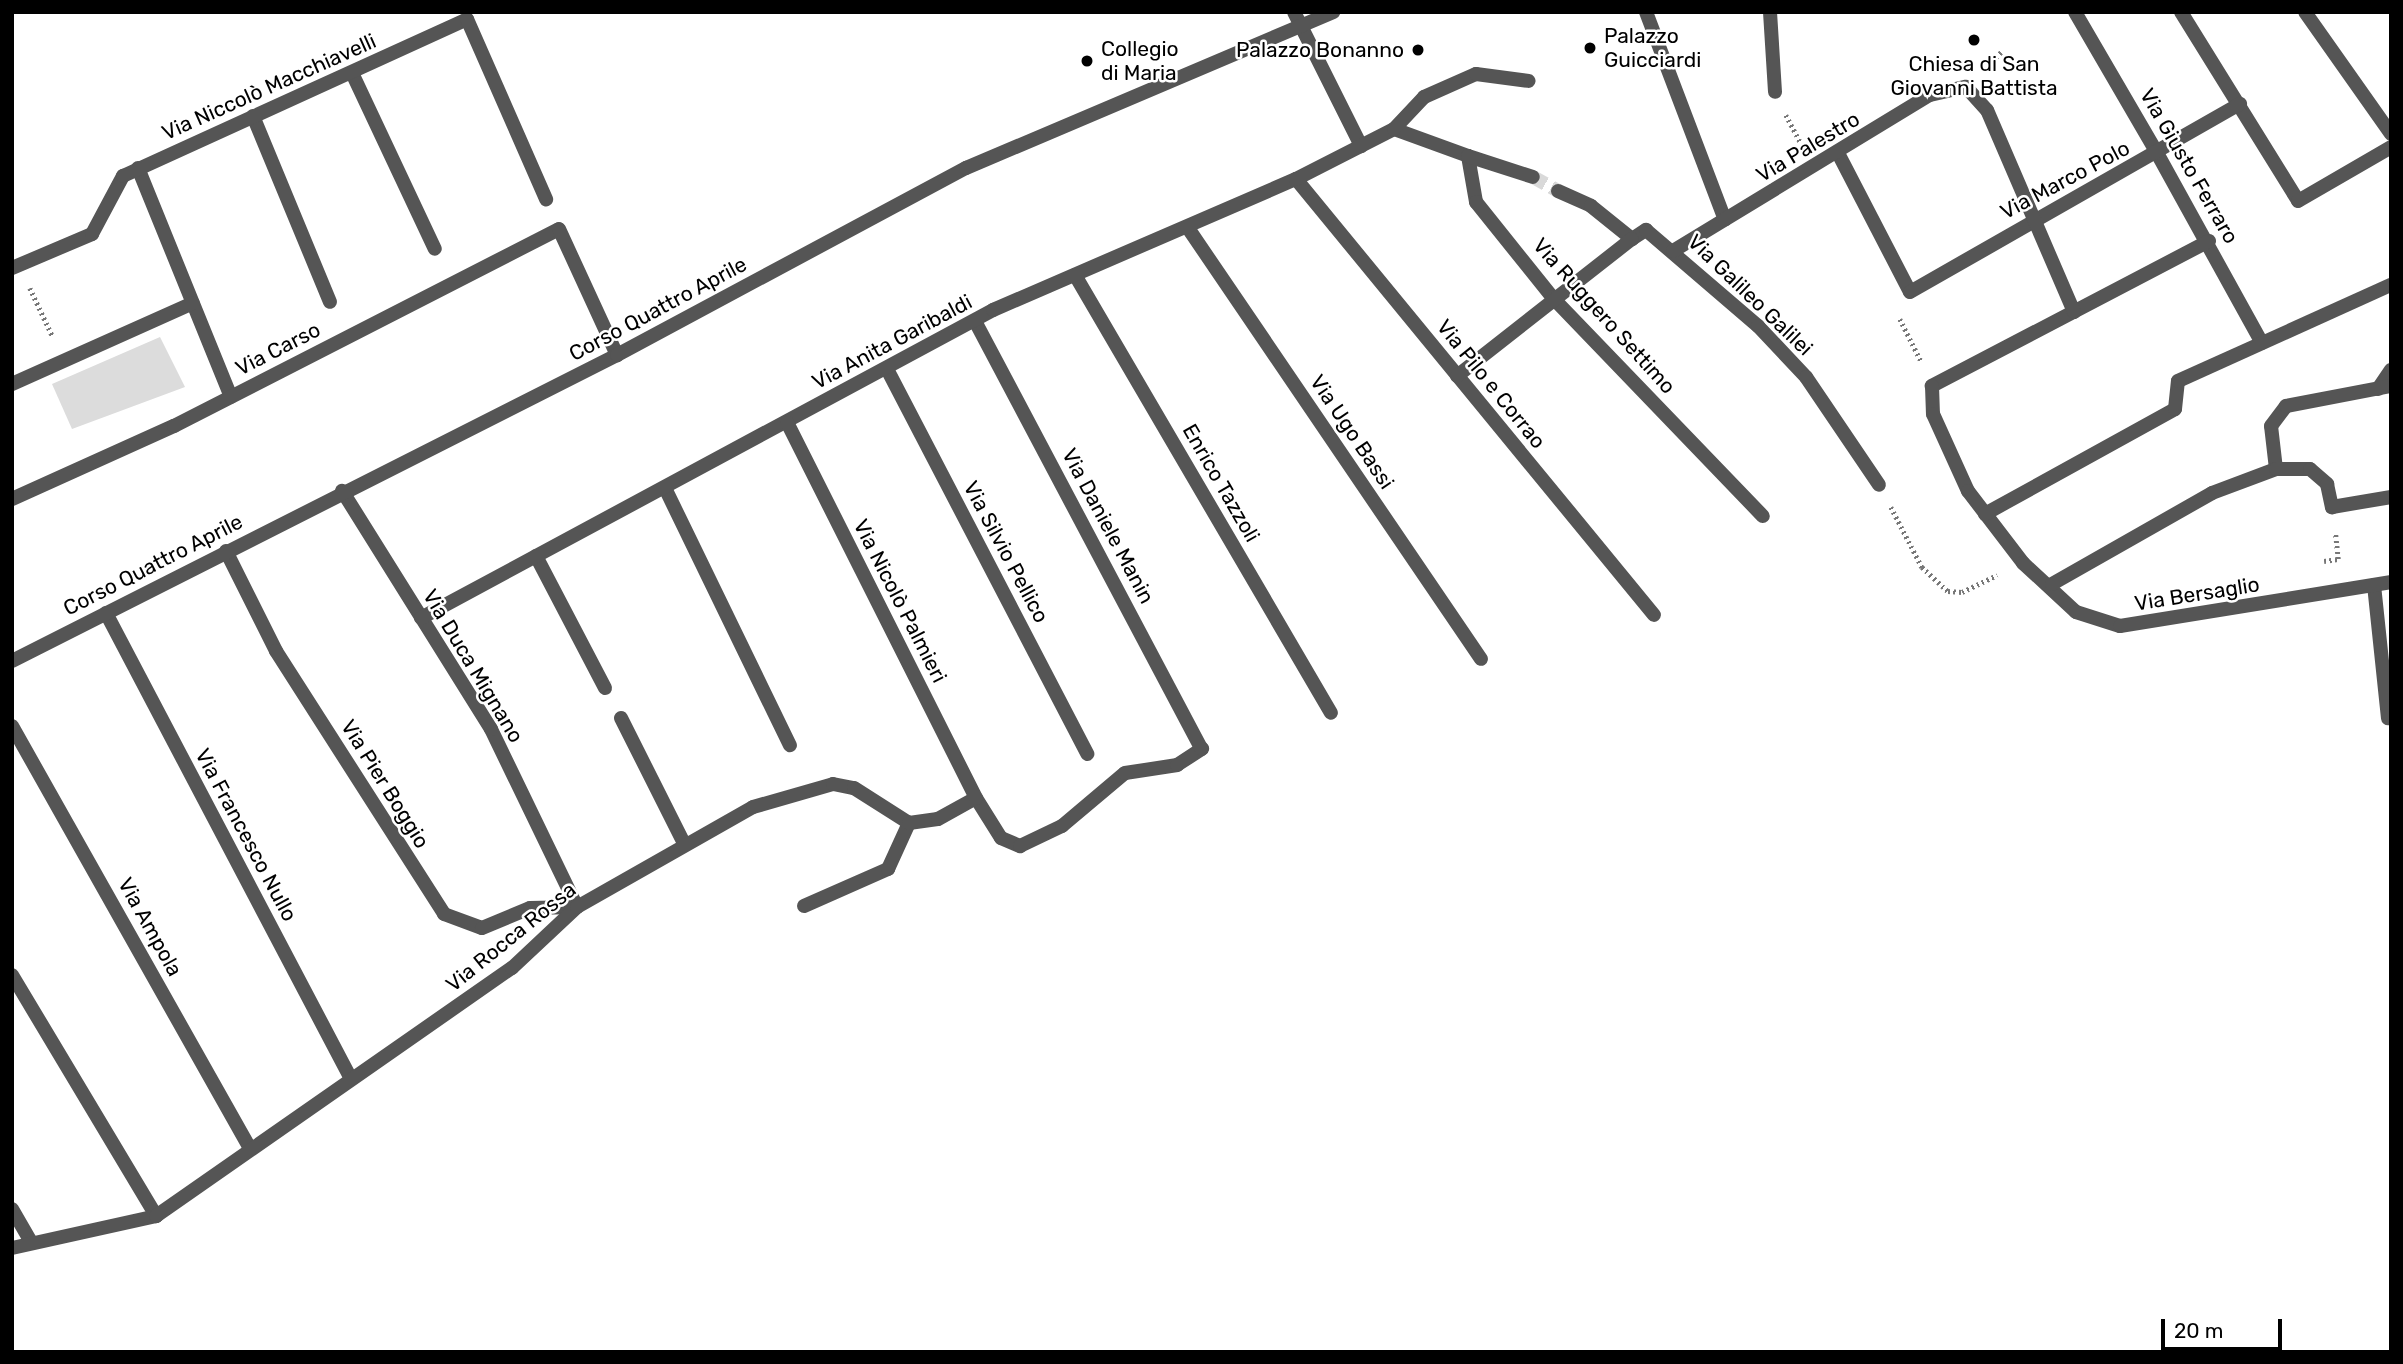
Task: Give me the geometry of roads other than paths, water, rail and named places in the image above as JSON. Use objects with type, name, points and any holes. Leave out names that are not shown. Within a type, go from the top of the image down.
[{"type":"street","points":[[1294,12],[1360,146]]},
{"type":"street","name":"Corso Quattro Aprile","points":[[12,662],[342,491],[617,355],[966,168],[1333,12]]},
{"type":"street","points":[[1646,12],[1725,220]]},
{"type":"street","points":[[1770,12],[1775,92]]},
{"type":"street","name":"Via Giusto Ferraro","points":[[2075,12],[2209,241],[2262,343]]},
{"type":"street","points":[[2181,12],[2298,201],[2391,147]]},
{"type":"street","points":[[2305,12],[2391,134]]},
{"type":"street","name":"Via Niccolò Macchiavelli","points":[[138,168],[353,75],[467,19],[546,199]]},
{"type":"street","points":[[1529,81],[1476,74],[1424,97],[1394,129],[1533,177]]},
{"type":"street","points":[[353,75],[435,248]]},
{"type":"street","name":"Via Palestro","points":[[1674,251],[1839,155],[1930,95],[1966,87],[1986,110],[2032,219]]},
{"type":"street","name":"Via Marco Polo","points":[[1839,155],[1910,292],[2032,219],[2157,153],[2239,104]]},
{"type":"street","points":[[253,116],[330,302]]},
{"type":"street","name":"Via Anita Garibaldi","points":[[421,618],[976,323],[1075,275],[1296,179],[1394,129]]},
{"type":"street","name":"Via Ruggero Settimo","points":[[1468,156],[1476,202],[1552,297],[1762,516]]},
{"type":"street","points":[[16,266],[92,234],[123,176],[138,168],[231,397]]},
{"type":"street","name":"Via Pilo e Corrao","points":[[1296,179],[1654,615]]},
{"type":"street","points":[[1457,376],[1552,297],[1632,239],[1591,206],[1558,191]]},
{"type":"street","points":[[2032,219],[2074,312],[2209,241]]},
{"type":"street","name":"Via Ugo Bassi","points":[[1188,228],[1481,659]]},
{"type":"street","name":"Via Carso","points":[[12,499],[231,397],[559,229],[617,355]]},
{"type":"street","name":"Via Galileo Galilei","points":[[1632,239],[1646,230],[1674,251],[1806,377],[1880,485]]},
{"type":"street","name":"Enrico Tazzoli","points":[[1075,275],[1331,713]]},
{"type":"street","points":[[1985,514],[2175,409],[2178,381],[2391,285]]},
{"type":"street","points":[[12,384],[193,303]]},
{"type":"street","name":"Via Bersaglio","points":[[2074,312],[1933,386],[1933,414],[1985,514],[2022,562],[2052,584],[2076,612],[2145,626],[2391,582]]},
{"type":"street","name":"Via Daniele Manin","points":[[976,323],[1202,749]]},
{"type":"street","name":"Via Silvio Pellico","points":[[887,369],[1087,754]]},
{"type":"street","points":[[2276,469],[2271,426],[2286,406],[2384,388],[2391,370]]},
{"type":"street","name":"Via Nicolò Palmieri","points":[[787,423],[976,799],[1001,838],[1020,846],[1062,826],[1125,773],[1177,765],[1202,749]]},
{"type":"street","points":[[2052,584],[2212,493],[2276,469],[2310,469],[2326,484],[2332,507],[2391,497]]},
{"type":"street","points":[[665,488],[790,745]]},
{"type":"street","name":"Via Duca Mignano","points":[[342,491],[491,729],[577,907]]},
{"type":"street","name":"Via Pier Boggio","points":[[226,551],[276,651],[444,914],[482,928],[530,908],[577,907]]},
{"type":"street","points":[[537,556],[605,688]]},
{"type":"street","points":[[2374,585],[2388,718]]},
{"type":"street","name":"Via Francesco Nullo","points":[[106,613],[350,1077]]},
{"type":"street","points":[[621,718],[684,843]]},
{"type":"street","name":"Via Ampola","points":[[12,726],[250,1149]]},
{"type":"street","name":"Via Rocca Rossa","points":[[12,1248],[156,1216],[350,1077],[512,968],[577,907],[684,843],[753,807],[833,784],[854,788],[909,823]]},
{"type":"street","points":[[804,906],[888,869],[909,823],[938,819],[976,799]]},
{"type":"street","points":[[12,975],[156,1216]]},
{"type":"street","points":[[12,1209],[32,1243]]},
{"type":"tunnel","points":[[1533,177],[1558,191]]},
{"type":"place","name":"Chiesa di San Giovanni Battista","points":[[1974,40]]},
{"type":"place","name":"Palazzo Guicciardi","points":[[1590,48]]},
{"type":"place","name":"Palazzo Bonanno","points":[[1418,50]]},
{"type":"place","name":"Collegio di Maria","points":[[1087,61]]}]
